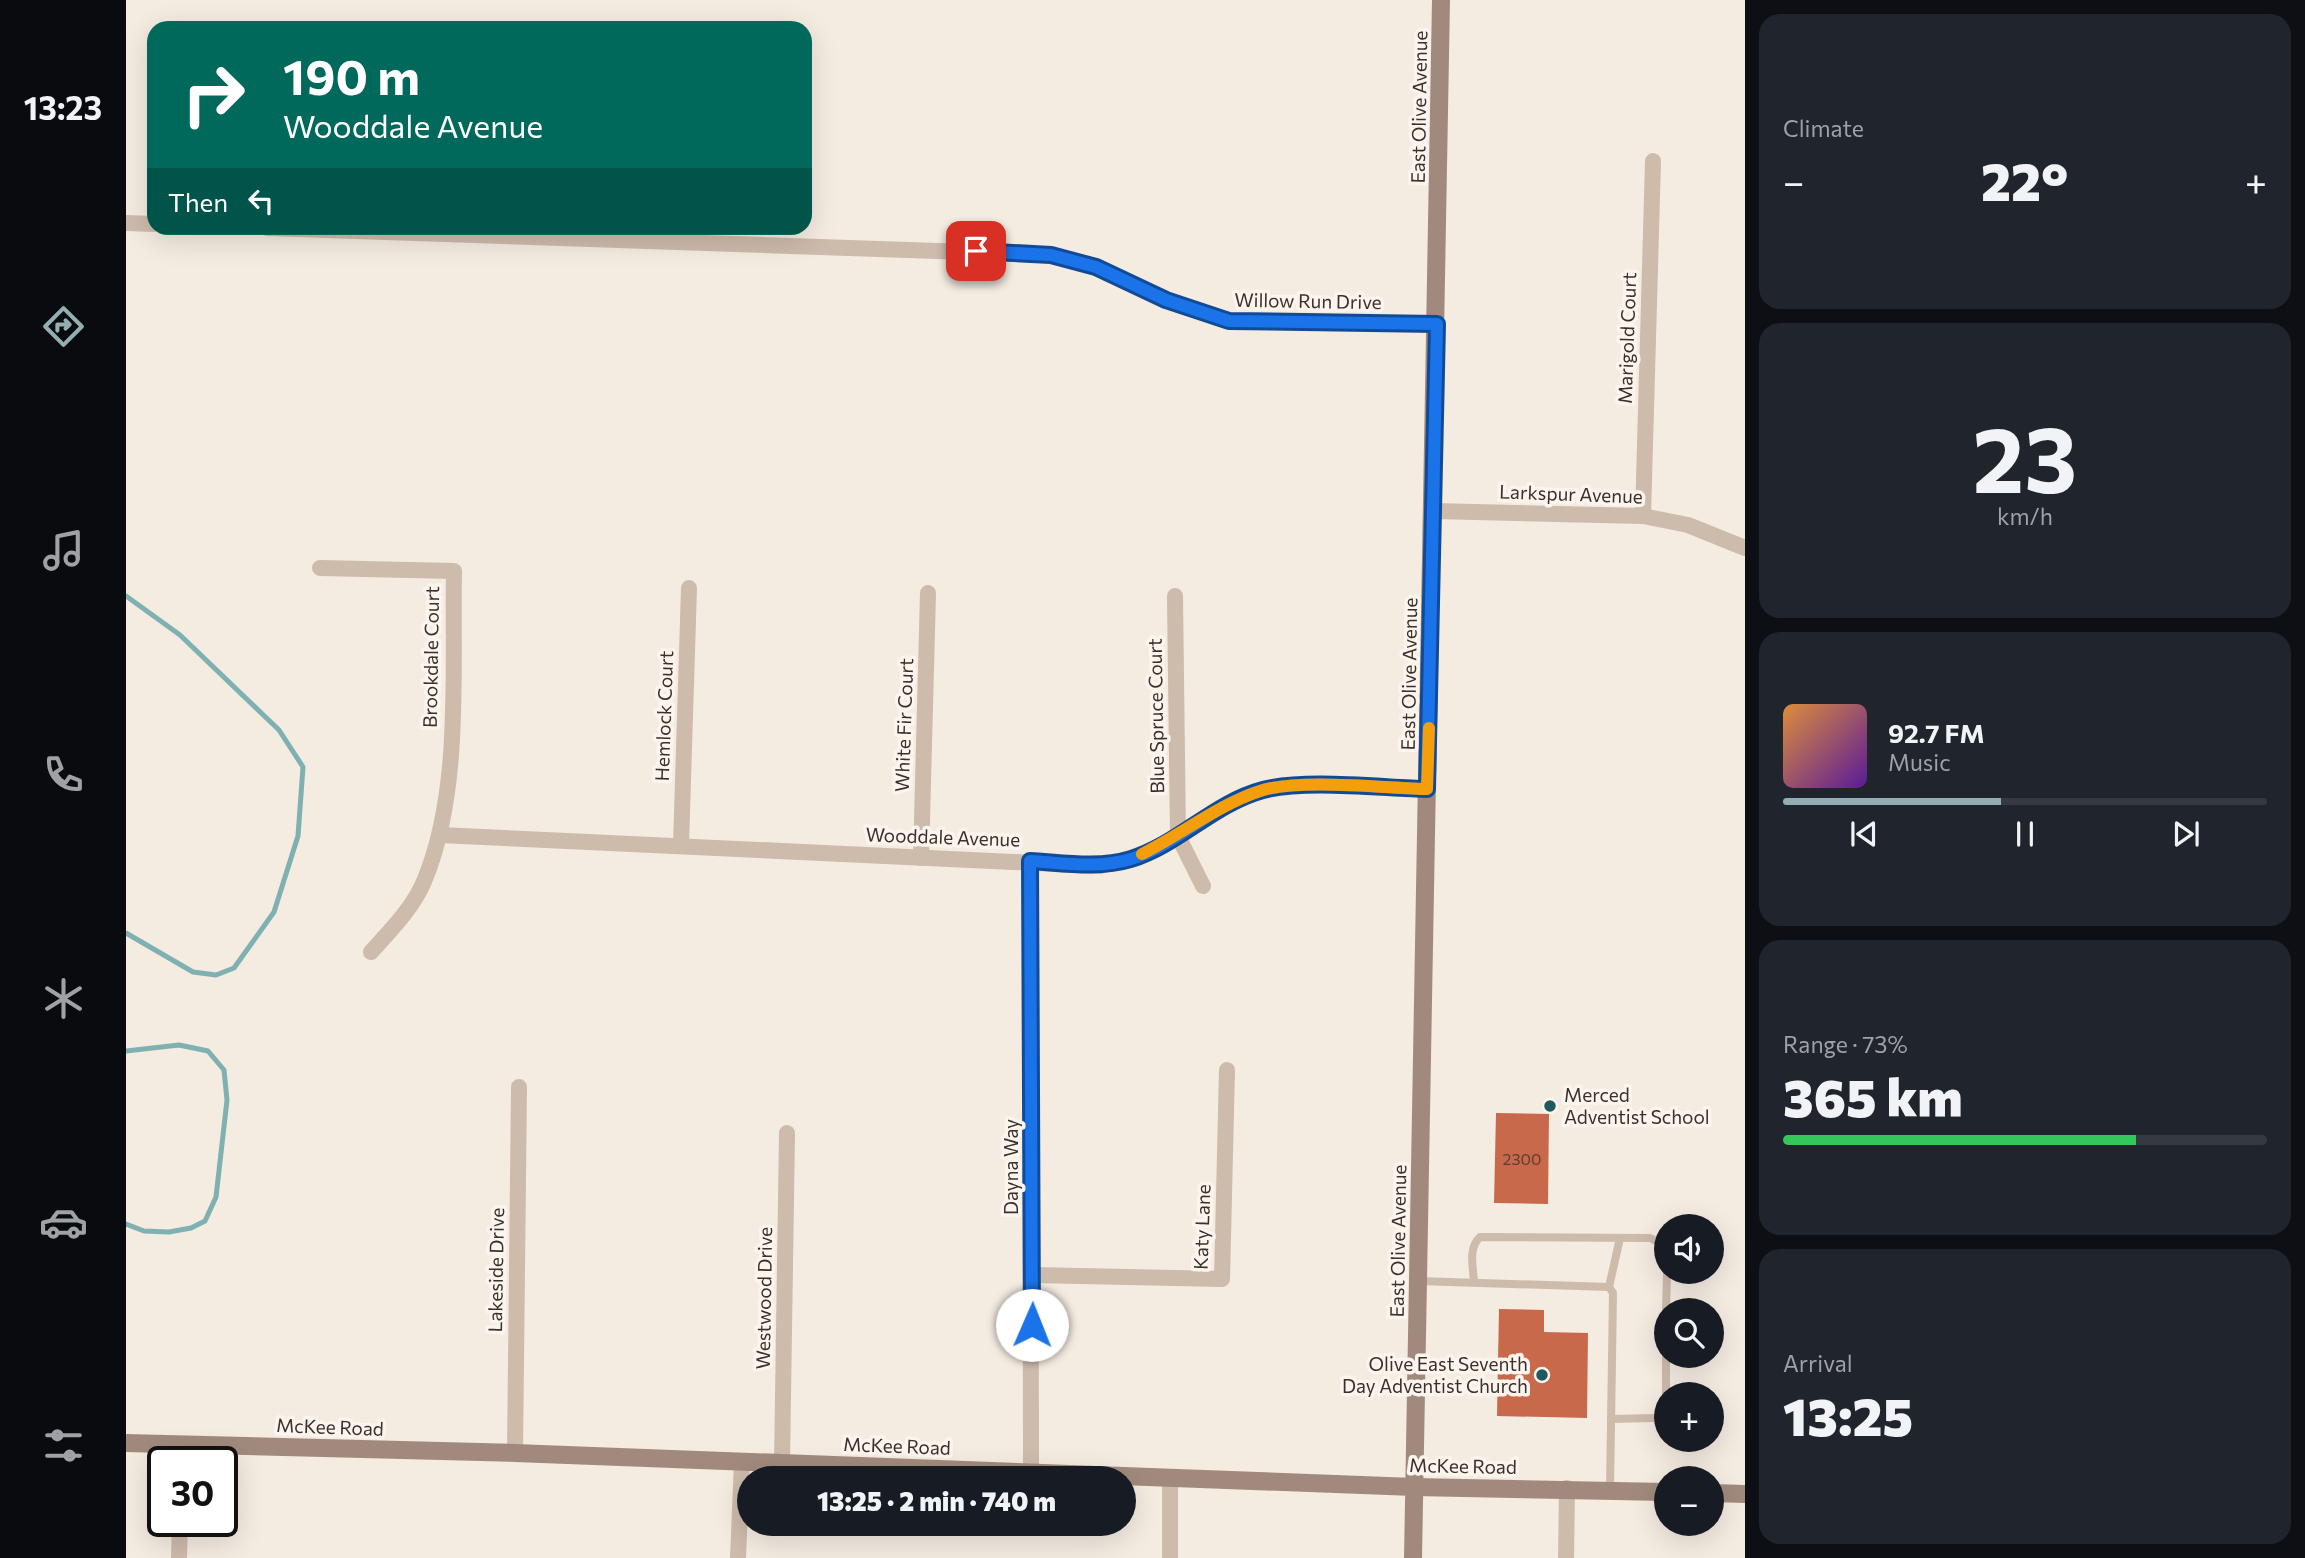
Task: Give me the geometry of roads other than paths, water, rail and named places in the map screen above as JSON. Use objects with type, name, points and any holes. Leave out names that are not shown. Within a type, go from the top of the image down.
[{"type":"street","name":"East Olive Avenue","points":[[1413,1558],[1441,0]]},
{"type":"street","name":"Marigold Court","points":[[1643,516],[1653,161]]},
{"type":"street","points":[[126,223],[147,224]]},
{"type":"street","name":"Willow Run Drive","points":[[470,235],[1051,255],[1096,267],[1166,300],[1229,321],[1437,324]]},
{"type":"street","name":"Larkspur Avenue","points":[[1433,511],[1643,516],[1688,525],[1745,548]]},
{"type":"street","name":"Brookdale Court","points":[[320,568],[454,571],[449,774],[440,835]]},
{"type":"street","name":"Hemlock Court","points":[[681,845],[689,588]]},
{"type":"street","name":"White Fir Court","points":[[921,858],[928,593]]},
{"type":"street","name":"Blue Spruce Court","points":[[1175,596],[1178,836]]},
{"type":"street","name":"Wooddale Avenue","points":[[440,835],[1100,866],[1132,859],[1178,836],[1229,803],[1264,790],[1322,785],[1427,789]]},
{"type":"street","points":[[371,952],[401,920],[424,882],[440,835]]},
{"type":"street","points":[[1178,836],[1203,886]]},
{"type":"street","name":"Dayna Way","points":[[1030,861],[1033,1275],[1031,1466]]},
{"type":"street","name":"Katy Lane","points":[[1033,1275],[1222,1279],[1227,1070]]},
{"type":"street","name":"Lakeside Drive","points":[[515,1454],[519,1087]]},
{"type":"street","name":"Westwood Drive","points":[[782,1463],[787,1133]]},
{"type":"street","name":"McKee Road","points":[[126,1443],[147,1446]]},
{"type":"street","name":"McKee Road","points":[[238,1452],[515,1454],[865,1466]]},
{"type":"street","points":[[738,1558],[742,1462]]},
{"type":"street","name":"McKee Road","points":[[1136,1476],[1414,1487],[1654,1492]]},
{"type":"street","points":[[1170,1477],[1170,1558]]},
{"type":"street","points":[[1566,1558],[1567,1488]]},
{"type":"street","points":[[1724,1493],[1745,1494]]},
{"type":"street","points":[[179,1558],[180,1537]]},
{"type":"lane","points":[[1474,1282],[1474,1242],[1480,1237],[1654,1240]]},
{"type":"lane","points":[[1610,1490],[1613,1293],[1609,1287],[1620,1238]]},
{"type":"lane","points":[[1418,1281],[1609,1287]]},
{"type":"lane","points":[[1611,1419],[1654,1418]]},
{"type":"waterway","points":[[126,596],[180,635],[279,730],[303,767],[298,836],[274,912],[234,968],[216,975],[193,972],[126,933]]},
{"type":"waterway","points":[[126,1051],[179,1045],[208,1051],[224,1070],[227,1100],[216,1197],[205,1221],[191,1228],[169,1232],[144,1231],[126,1224]]},
{"type":"place","name":"Merced Adventist School","points":[[1550,1106]]},
{"type":"place","name":"Olive East Seventh Day Adventist Church","points":[[1542,1375]]}]
